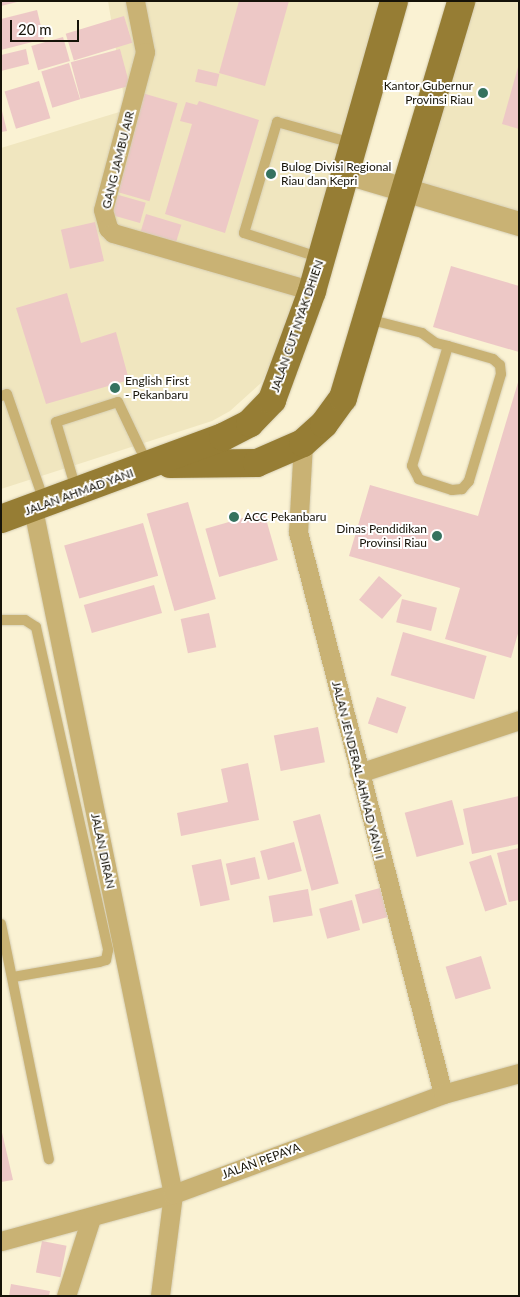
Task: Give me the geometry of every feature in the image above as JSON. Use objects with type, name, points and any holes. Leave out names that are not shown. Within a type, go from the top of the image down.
[{"type":"main road","name":"JALAN CUT NYAK DHIEN","points":[[153,465],[250,424],[272,400],[312,291],[344,172],[394,1]]},
{"type":"main road","points":[[153,465],[257,463],[303,443],[324,424],[343,398],[407,190],[461,1]]},
{"type":"main road","name":"JALAN AHMAD YANI","points":[[1,519],[153,465]]},
{"type":"street","name":"GANG JAMBU AIR","points":[[135,1],[145,52],[103,210],[108,228],[113,233],[312,291]]},
{"type":"street","points":[[344,172],[519,224]]},
{"type":"street","name":"JALAN JENDERAL AHMAD YANI I","points":[[303,443],[298,532],[443,1094]]},
{"type":"street","name":"JALAN DIRAN","points":[[39,507],[173,1194],[160,1296]]},
{"type":"street","points":[[359,773],[519,720]]},
{"type":"street","name":"JALAN PEPAYA","points":[[1,1241],[173,1194],[443,1094],[519,1073]]},
{"type":"street","points":[[66,1296],[90,1218]]},
{"type":"lane","points":[[320,258],[244,233],[277,122],[353,143]]},
{"type":"lane","points":[[368,318],[422,333],[436,343],[448,346],[493,359],[500,365],[502,374],[469,481],[462,489],[452,490],[419,479],[412,466],[448,346]]},
{"type":"lane","points":[[1,396],[7,394],[39,507]]},
{"type":"lane","points":[[77,493],[56,422],[118,402],[153,465]]},
{"type":"lane","points":[[1,620],[25,620],[36,627],[108,950],[106,960],[99,962],[13,977]]},
{"type":"lane","points":[[1,924],[49,1159]]},
{"type":"shaded area","points":[[108,1],[383,1],[285,336],[261,383],[230,411],[212,421],[1,489],[1,148],[126,110]]},
{"type":"shaded area","name":"Kantor Gubernur Provinsi Riau","points":[[473,1],[519,1],[519,213],[421,185]]},
{"type":"building","points":[[1,1],[17,1],[17,2],[1,6]]},
{"type":"building","points":[[239,1],[289,1],[265,86],[219,73]]},
{"type":"building","points":[[37,10],[44,39],[1,50],[1,19]]},
{"type":"building","points":[[124,16],[132,43],[74,61],[66,34]]},
{"type":"building","points":[[63,37],[70,61],[38,70],[31,46]]},
{"type":"building","points":[[26,49],[29,64],[1,71],[1,55]]},
{"type":"building","points":[[120,49],[130,86],[81,99],[71,62]]},
{"type":"building","points":[[69,63],[80,99],[52,108],[41,71]]},
{"type":"building","points":[[519,67],[519,129],[502,124]]},
{"type":"building","points":[[198,69],[219,74],[217,87],[195,82]]},
{"type":"building","points":[[39,81],[50,118],[16,129],[5,92]]},
{"type":"building","points":[[142,93],[178,103],[149,201],[114,191]]},
{"type":"building","points":[[199,101],[259,120],[225,233],[165,214],[192,124],[180,121],[186,102],[197,105]]},
{"type":"building","points":[[1,107],[7,131],[1,132]]},
{"type":"building","points":[[115,194],[146,203],[140,223],[109,214]]},
{"type":"building","points":[[146,214],[181,225],[176,243],[140,232]]},
{"type":"building","points":[[95,222],[104,261],[70,269],[61,230]]},
{"type":"building","points":[[451,266],[519,286],[519,352],[433,327]]},
{"type":"building","points":[[67,293],[81,343],[116,332],[129,380],[46,404],[16,308]]},
{"type":"building","name":"Dinas Pendidikan Provinsi Riau","points":[[519,379],[519,630],[511,658],[445,639],[460,588],[349,556],[370,485],[478,516]]},
{"type":"building","points":[[188,502],[216,599],[175,611],[147,514]]},
{"type":"building","points":[[264,512],[278,560],[219,577],[205,529]]},
{"type":"building","points":[[143,523],[158,576],[79,598],[64,546]]},
{"type":"building","points":[[379,576],[402,595],[382,619],[359,600]]},
{"type":"building","points":[[154,585],[162,613],[92,633],[84,605]]},
{"type":"building","points":[[402,599],[437,608],[431,631],[396,622]]},
{"type":"building","points":[[209,613],[216,647],[188,653],[181,619]]},
{"type":"building","points":[[403,632],[487,656],[474,699],[391,675]]},
{"type":"building","points":[[377,697],[406,707],[397,734],[368,723]]},
{"type":"building","points":[[318,727],[325,762],[281,771],[274,736]]},
{"type":"building","points":[[248,763],[259,820],[181,836],[177,813],[228,802],[221,769]]},
{"type":"building","points":[[519,796],[519,844],[472,854],[463,809]]},
{"type":"building","points":[[452,800],[464,844],[417,857],[405,813]]},
{"type":"building","points":[[320,814],[339,884],[312,891],[293,821]]},
{"type":"building","points":[[294,842],[302,871],[268,880],[260,851]]},
{"type":"building","points":[[519,848],[519,900],[509,902],[497,853]]},
{"type":"building","points":[[491,855],[507,904],[485,912],[469,862]]},
{"type":"building","points":[[255,857],[260,878],[231,885],[226,864]]},
{"type":"building","points":[[221,859],[230,900],[200,906],[192,865]]},
{"type":"building","points":[[380,888],[388,917],[363,924],[355,895]]},
{"type":"building","points":[[308,889],[313,916],[273,923],[269,896]]},
{"type":"building","points":[[352,900],[360,930],[327,939],[319,909]]},
{"type":"building","points":[[481,956],[491,989],[456,999],[446,967]]},
{"type":"building","points":[[1,1128],[13,1180],[1,1182]]},
{"type":"building","points":[[42,1241],[67,1246],[60,1277],[36,1272]]},
{"type":"building","points":[[11,1284],[50,1291],[49,1296],[9,1296]]},
{"type":"place","name":"Kantor Gubernur Provinsi Riau","points":[[483,93]]},
{"type":"place","name":"Bulog Divisi Regional Riau dan Kepri","points":[[271,174]]},
{"type":"place","name":"English First - Pekanbaru","points":[[115,388]]},
{"type":"place","name":"ACC Pekanbaru","points":[[234,517]]},
{"type":"place","name":"Dinas Pendidikan Provinsi Riau","points":[[437,536]]}]
